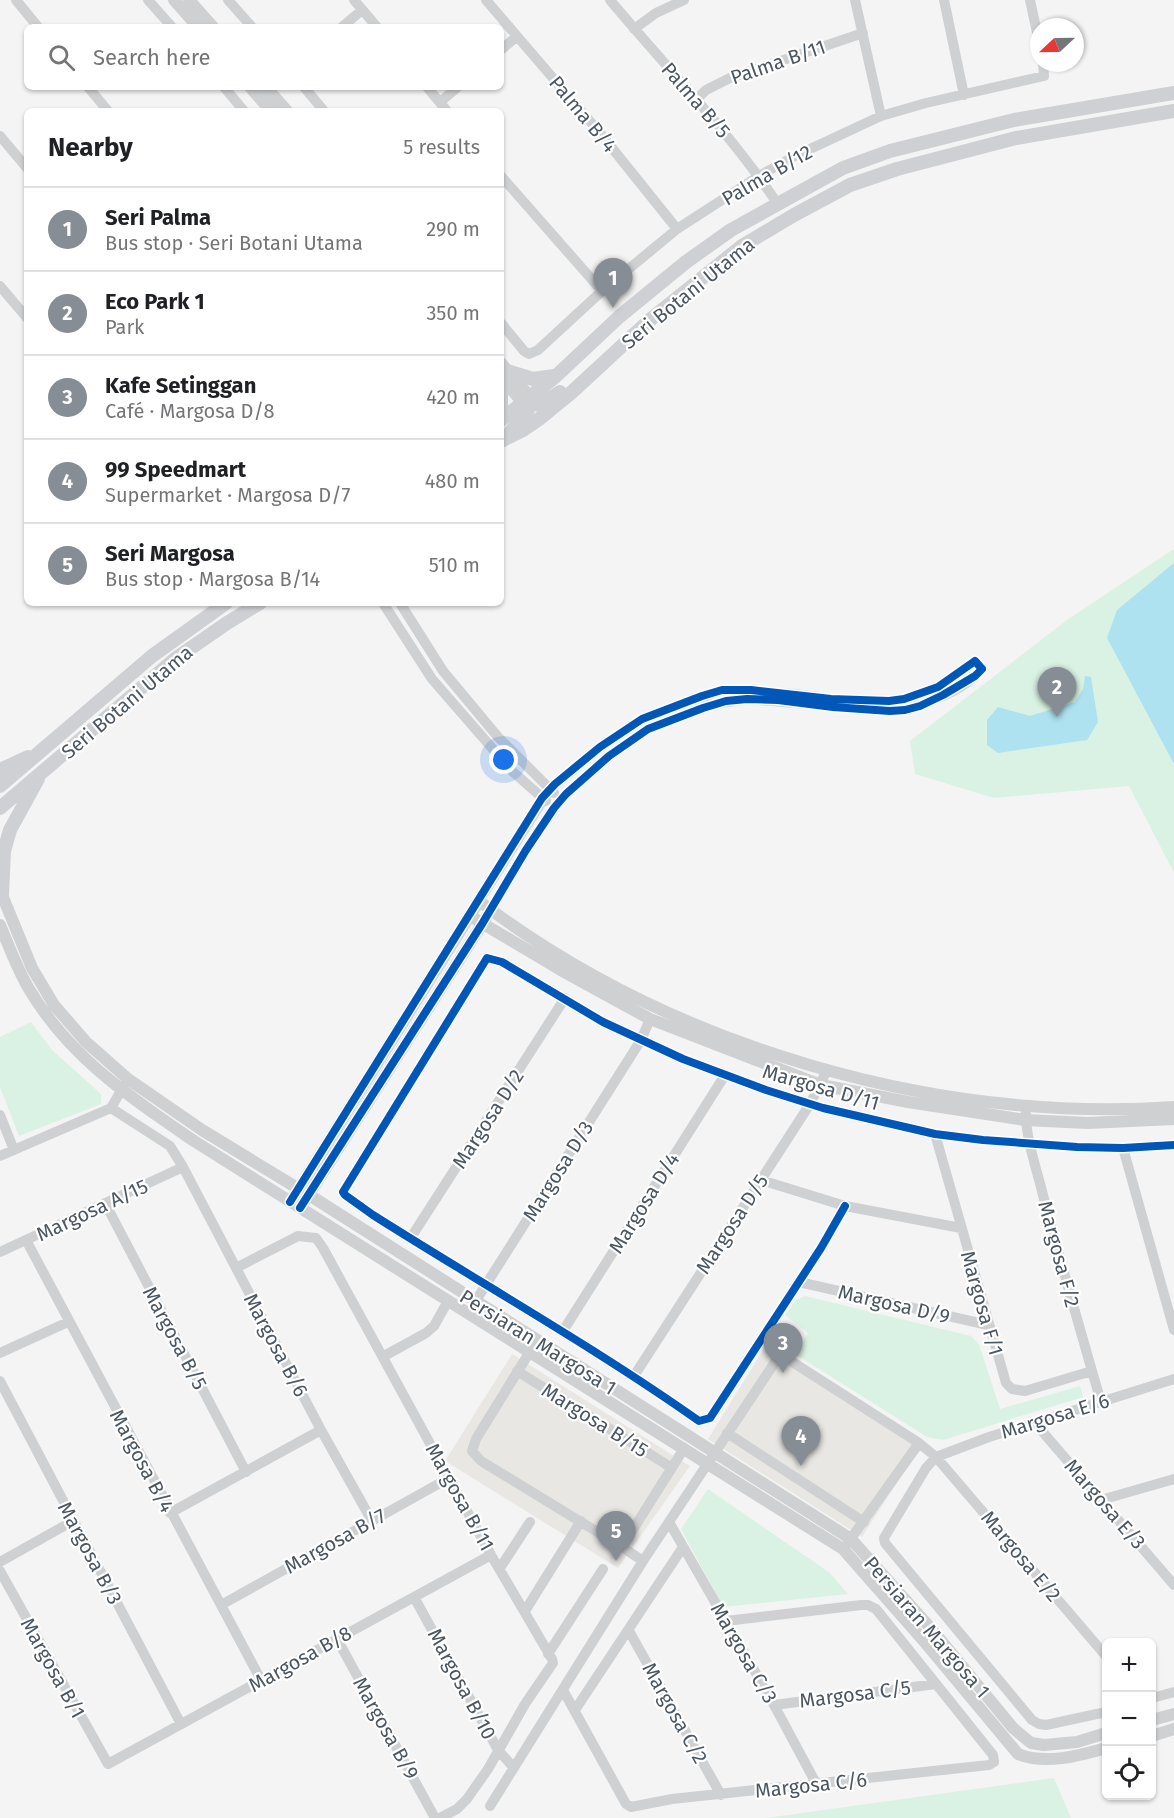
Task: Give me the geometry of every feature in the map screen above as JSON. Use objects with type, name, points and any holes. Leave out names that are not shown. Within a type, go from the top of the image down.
[{"type":"main road","name":"Seri Botani Utama","points":[[504,418],[528,402],[620,316],[686,262],[730,231],[843,168],[890,151],[1014,120],[1174,93]]},
{"type":"main road","name":"Seri Botani Utama","points":[[504,438],[523,430],[572,392],[651,319],[742,246],[794,215],[850,186],[897,169],[1016,138],[1174,111]]},
{"type":"main road","points":[[504,370],[537,380],[556,376]]},
{"type":"main road","points":[[504,438],[527,414],[528,402],[546,402],[562,391],[572,392]]},
{"type":"main road","name":"Seri Botani Utama","points":[[0,786],[152,656],[221,606]]},
{"type":"main road","name":"Seri Botani Utama","points":[[0,808],[175,659],[255,606]]},
{"type":"main road","points":[[0,770],[45,749]]},
{"type":"main road","points":[[1,893],[4,851],[10,830],[42,772]]},
{"type":"street","points":[[16,0],[36,24]]},
{"type":"street","points":[[148,0],[169,24]]},
{"type":"street","points":[[174,0],[195,24]]},
{"type":"street","points":[[189,0],[210,24]]},
{"type":"street","points":[[228,0],[249,24]]},
{"type":"street","points":[[354,0],[374,24]]},
{"type":"street","name":"Palma B/4","points":[[486,0],[600,133],[678,229]]},
{"type":"street","name":"Palma B/5","points":[[610,0],[697,99],[759,176],[777,203]]},
{"type":"street","points":[[634,29],[656,13],[684,0]]},
{"type":"street","points":[[855,0],[881,116]]},
{"type":"street","points":[[944,0],[964,95]]},
{"type":"street","points":[[1030,0],[1034,18]]},
{"type":"street","points":[[346,24],[362,10]]},
{"type":"street","name":"Palma B/11","points":[[697,99],[706,90],[730,78],[863,33]]},
{"type":"street","points":[[504,47],[517,36]]},
{"type":"street","name":"Palma B/12","points":[[504,327],[524,351],[529,354],[538,350],[602,291],[678,229],[759,176],[795,156],[881,116],[926,103],[1041,77],[1043,72]]},
{"type":"street","points":[[90,90],[106,108]]},
{"type":"street","points":[[226,90],[242,108]]},
{"type":"street","points":[[253,90],[268,108]]},
{"type":"street","points":[[269,90],[284,108]]},
{"type":"street","points":[[306,90],[322,108]]},
{"type":"street","points":[[430,90],[445,108]]},
{"type":"street","points":[[440,102],[454,90]]},
{"type":"street","points":[[0,136],[24,164]]},
{"type":"street","points":[[504,179],[602,291]]},
{"type":"street","points":[[0,286],[24,314]]},
{"type":"street","points":[[504,371],[528,402]]},
{"type":"street","points":[[205,616],[216,606]]},
{"type":"street","points":[[385,606],[432,679],[512,771],[554,808]]},
{"type":"street","points":[[402,606],[443,671],[522,763],[561,799]]},
{"type":"street","points":[[295,1205],[308,1195],[311,1179],[542,798],[600,747],[642,719],[701,702],[777,700],[833,707],[905,710],[943,695],[975,676],[982,669],[975,661],[939,687],[904,699],[889,701],[831,699],[795,694],[722,690],[701,702],[648,729],[609,756],[554,808],[482,924],[311,1179]]},
{"type":"street","points":[[432,679],[443,671]]},
{"type":"street","points":[[722,690],[726,701]]},
{"type":"street","points":[[512,771],[522,763]]},
{"type":"street","name":"Persiaran Margosa 1","points":[[1,893],[32,968],[54,1005],[124,1084],[194,1141],[843,1549],[1018,1754],[1039,1759],[1083,1755],[1102,1749]]},
{"type":"street","points":[[479,901],[535,940],[625,993],[657,1009],[779,1055],[827,1070],[943,1096],[1026,1106],[1087,1109],[1174,1107]]},
{"type":"street","points":[[470,916],[650,1019],[821,1085],[908,1102],[1025,1120],[1088,1123],[1174,1119]]},
{"type":"street","name":"Persiaran Margosa 1","points":[[0,925],[28,987],[45,1014],[83,1056],[124,1084],[308,1195],[714,1454],[852,1539],[1014,1728],[1031,1743],[1044,1745],[1077,1742],[1102,1734]]},
{"type":"street","name":"Margosa D/11","points":[[410,1239],[343,1192],[487,958],[502,962],[603,1022],[683,1059],[810,1104],[935,1134],[1031,1145],[1123,1148],[1174,1145]]},
{"type":"street","name":"Margosa D/2","points":[[410,1239],[564,998]]},
{"type":"street","name":"Margosa D/3","points":[[475,1302],[641,1040],[650,1019]]},
{"type":"street","name":"Margosa D/5","points":[[634,1376],[810,1104],[827,1070]]},
{"type":"street","name":"Margosa D/4","points":[[562,1330],[725,1075]]},
{"type":"street","points":[[0,1156],[111,1107],[124,1084]]},
{"type":"street","name":"Margosa F/2","points":[[1026,1106],[1025,1120],[1061,1266],[1101,1401]]},
{"type":"street","name":"Margosa B/6","points":[[111,1107],[170,1146],[372,1521]]},
{"type":"street","points":[[0,1115],[14,1150]]},
{"type":"street","name":"Margosa F/1","points":[[935,1134],[1006,1383],[1012,1389],[1025,1391],[1092,1371]]},
{"type":"street","points":[[1123,1148],[1174,1330]]},
{"type":"street","name":"Margosa A/15","points":[[0,1252],[183,1167]]},
{"type":"street","points":[[284,1180],[311,1179]]},
{"type":"street","points":[[761,1180],[845,1206],[961,1228]]},
{"type":"street","name":"Margosa B/5","points":[[105,1203],[246,1472]]},
{"type":"street","points":[[410,1239],[562,1330],[699,1421],[705,1421],[710,1418],[799,1282],[845,1206]]},
{"type":"street","name":"Margosa B/11","points":[[236,1268],[298,1236],[316,1238],[384,1356],[491,1555],[548,1654]]},
{"type":"street","name":"Margosa B/4","points":[[26,1240],[261,1680]]},
{"type":"street","name":"Margosa D/9","points":[[799,1282],[988,1325]]},
{"type":"street","points":[[384,1356],[421,1336],[434,1326],[448,1302]]},
{"type":"street","points":[[0,1353],[68,1322]]},
{"type":"street","points":[[537,1340],[476,1439],[472,1451],[481,1461],[622,1547],[642,1562]]},
{"type":"street","name":"Margosa E/2","points":[[727,1433],[779,1356],[783,1356],[919,1443],[936,1457],[1102,1650]]},
{"type":"street","name":"Margosa B/15","points":[[517,1371],[672,1468]]},
{"type":"street","name":"Margosa E/6","points":[[936,1457],[989,1437],[1174,1379]]},
{"type":"street","name":"Margosa B/3","points":[[0,1381],[181,1724]]},
{"type":"street","name":"Margosa E/3","points":[[1035,1423],[1173,1582]]},
{"type":"street","points":[[170,1513],[321,1430]]},
{"type":"street","points":[[490,1806],[642,1562],[727,1433],[864,1522]]},
{"type":"street","points":[[843,1549],[919,1443]]},
{"type":"street","points":[[622,1547],[683,1450]]},
{"type":"street","points":[[936,1457],[926,1468],[886,1532],[885,1543],[1032,1720],[1039,1724],[1062,1723],[1102,1713]]},
{"type":"street","name":"Margosa B/7","points":[[221,1605],[449,1478]]},
{"type":"street","points":[[1101,1500],[1174,1479]]},
{"type":"street","points":[[0,1562],[73,1521]]},
{"type":"street","points":[[525,1611],[580,1521]]},
{"type":"street","points":[[500,1568],[530,1522]]},
{"type":"street","name":"Margosa C/3","points":[[669,1522],[817,1785]]},
{"type":"street","points":[[563,1690],[575,1710],[683,1547]]},
{"type":"street","name":"Margosa B/8","points":[[108,1764],[491,1555]]},
{"type":"street","points":[[440,1818],[457,1809],[467,1799],[488,1769],[525,1704],[553,1663],[548,1654],[603,1569]]},
{"type":"street","name":"Margosa B/1","points":[[0,1571],[108,1764]]},
{"type":"street","name":"Margosa B/10","points":[[414,1597],[498,1750],[514,1768]]},
{"type":"street","points":[[726,1621],[868,1605],[876,1609],[936,1684]]},
{"type":"street","name":"Margosa C/2","points":[[629,1631],[721,1795]]},
{"type":"street","name":"Margosa B/9","points":[[337,1639],[435,1818]]},
{"type":"street","name":"Margosa C/5","points":[[774,1705],[936,1684]]},
{"type":"street","name":"Margosa C/6","points":[[575,1710],[627,1806],[989,1766],[994,1762],[993,1755],[936,1684]]},
{"type":"street","points":[[1156,1697],[1174,1692]]},
{"type":"street","points":[[1156,1719],[1174,1714]]},
{"type":"street","points":[[1156,1735],[1174,1729]]},
{"type":"shaded area","points":[[768,1342],[923,1442],[862,1537],[708,1439]]},
{"type":"shaded area","points":[[512,1354],[690,1466],[618,1568],[445,1461]]},
{"type":"green space","points":[[1174,549],[1174,873],[1129,786],[994,798],[915,774],[910,741],[1067,620]]},
{"type":"green space","points":[[31,1022],[52,1050],[101,1094],[101,1104],[19,1136],[0,1087],[0,1037]]},
{"type":"green space","points":[[805,1296],[971,1336],[979,1344],[1000,1409],[1080,1386],[1083,1397],[943,1440],[927,1437],[795,1354],[808,1333],[785,1315],[796,1300]]},
{"type":"green space","points":[[708,1489],[830,1573],[848,1594],[723,1607],[681,1529]]},
{"type":"green space","points":[[1054,1778],[1071,1818],[766,1818]]},
{"type":"water","points":[[1174,563],[1174,764],[1107,638],[1117,610]]},
{"type":"water","points":[[1085,676],[1091,677],[1098,722],[1087,740],[998,753],[987,745],[987,720],[998,707],[1030,716],[1075,702],[1083,689]]},
{"type":"cycle path","points":[[290,1202],[542,798],[555,784],[600,747],[642,719],[722,690],[751,690],[831,699],[889,701],[904,699],[938,687],[975,661],[982,669],[975,676],[943,695],[905,710],[833,707],[778,700],[726,701],[648,729],[609,756],[566,794],[554,808],[300,1208]]},
{"type":"cycle path","points":[[845,1206],[821,1248],[710,1418],[699,1421],[578,1341],[373,1215],[343,1192],[487,958],[502,962],[603,1022],[683,1059],[766,1090],[823,1108],[935,1134],[983,1140],[1077,1147],[1123,1148],[1174,1145]]},
{"type":"place","name":"Seri Palma","points":[[613,308]]},
{"type":"place","name":"Eco Park 1","points":[[1057,717]]},
{"type":"place","name":"Kafe Setinggan","points":[[783,1373]]},
{"type":"place","name":"99 Speedmart","points":[[801,1466]]},
{"type":"place","name":"Seri Margosa","points":[[616,1561]]}]
